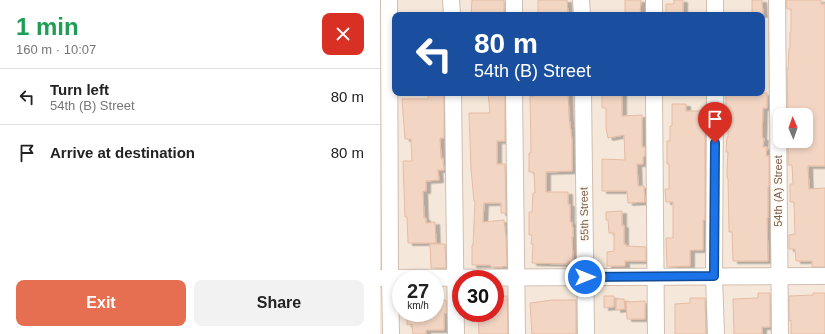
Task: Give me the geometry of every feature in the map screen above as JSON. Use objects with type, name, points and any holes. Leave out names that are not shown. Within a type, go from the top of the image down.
[{"type":"street","points":[[389,0],[385,278],[392,334]]},
{"type":"street","points":[[451,0],[452,12]]},
{"type":"street","points":[[514,0],[514,12]]},
{"type":"street","points":[[581,0],[582,12]]},
{"type":"street","points":[[654,0],[654,12]]},
{"type":"street","points":[[714,0],[715,12]]},
{"type":"street","name":"54th (A) Street","points":[[777,0],[778,276],[780,334]]},
{"type":"street","points":[[452,96],[455,270]]},
{"type":"street","points":[[514,96],[517,334]]},
{"type":"street","name":"55th Street","points":[[582,96],[586,334]]},
{"type":"street","points":[[654,96],[656,334]]},
{"type":"street","points":[[715,96],[714,276],[716,334]]},
{"type":"street","points":[[504,278],[825,276]]},
{"type":"street","points":[[385,278],[452,278]]},
{"type":"street","points":[[456,322],[456,334]]},
{"type":"shaded area","points":[[380,0],[825,0],[825,334],[380,334]]},
{"type":"building","points":[[472,0],[504,0],[504,12],[471,12]]},
{"type":"building","points":[[538,0],[567,0],[568,12],[538,12]]},
{"type":"building","points":[[625,0],[641,0],[640,12],[625,12]]},
{"type":"building","points":[[674,0],[683,0],[683,12],[666,12],[666,4],[674,4]]},
{"type":"building","points":[[752,0],[762,0],[763,12],[752,12]]},
{"type":"building","points":[[786,0],[821,0],[821,4],[825,4],[825,166],[808,166],[809,189],[825,188],[825,267],[812,267],[812,261],[796,261],[795,249],[789,249],[789,235],[795,234],[794,202],[790,202],[790,184],[793,184],[792,165],[788,165],[788,148],[813,148],[813,108],[788,108],[787,69],[790,48],[791,9],[787,9]]},
{"type":"building","points":[[765,93],[767,93],[767,108],[763,108],[762,138],[764,138],[763,147],[767,147],[766,156],[769,156],[767,218],[768,261],[733,261],[732,232],[729,232],[727,178],[728,152],[726,152],[728,137],[728,107],[726,107],[726,96],[765,96]]},
{"type":"building","points":[[428,96],[444,96],[444,138],[440,138],[441,159],[443,158],[444,170],[438,170],[439,180],[426,181],[426,191],[423,191],[424,218],[426,218],[426,223],[435,222],[436,243],[408,243],[407,217],[405,217],[403,161],[412,161],[411,139],[405,139],[402,99],[428,99]]},
{"type":"building","points":[[488,96],[505,96],[505,141],[497,141],[497,164],[505,164],[506,213],[501,213],[501,203],[484,203],[483,222],[504,220],[507,266],[500,267],[491,267],[490,265],[472,265],[475,201],[471,169],[469,113],[490,113]]},
{"type":"building","points":[[530,96],[568,96],[572,140],[572,171],[546,172],[546,192],[568,192],[570,222],[572,222],[573,227],[573,262],[568,262],[568,264],[532,263],[533,244],[531,244],[532,235],[529,235],[529,212],[532,212],[533,193],[535,193],[534,172],[529,172],[529,153],[531,153]]},
{"type":"building","points":[[602,96],[622,96],[622,116],[642,115],[642,147],[645,147],[645,156],[643,157],[643,164],[637,164],[638,186],[644,186],[645,202],[628,203],[627,191],[602,191],[602,159],[625,160],[624,135],[608,138],[606,128],[606,108],[602,108]]},
{"type":"building","points":[[672,104],[686,104],[686,111],[705,111],[705,220],[703,220],[703,250],[690,250],[690,266],[667,267],[666,238],[673,238],[673,202],[666,202],[665,189],[669,189],[667,141],[670,141]]},
{"type":"building","points":[[622,211],[624,244],[626,244],[626,246],[646,247],[646,261],[625,261],[625,266],[607,266],[607,252],[614,251],[614,233],[609,233],[606,212]]},
{"type":"building","points":[[430,244],[445,244],[446,268],[431,268]]},
{"type":"building","points":[[758,293],[770,293],[770,327],[762,327],[762,334],[734,334],[733,299],[758,298]]},
{"type":"building","points":[[813,293],[825,293],[825,334],[791,334],[791,320],[789,321],[789,296],[813,295]]},
{"type":"building","points":[[504,296],[507,296],[508,334],[479,334],[478,322],[504,322]]},
{"type":"building","points":[[604,296],[614,296],[614,307],[604,308]]},
{"type":"building","points":[[690,298],[705,298],[706,334],[675,334],[675,304],[690,303]]},
{"type":"building","points":[[616,299],[624,299],[625,309],[616,310]]},
{"type":"building","points":[[444,300],[446,300],[446,313],[444,313]]},
{"type":"building","points":[[552,300],[576,300],[576,334],[532,334],[530,303]]},
{"type":"building","points":[[645,301],[645,319],[627,319],[626,302]]},
{"type":"building","points":[[407,322],[444,322],[444,330],[426,330],[426,334],[413,334],[412,324],[407,325]]},
{"type":"route","points":[[585,277],[714,276],[715,143]]}]
